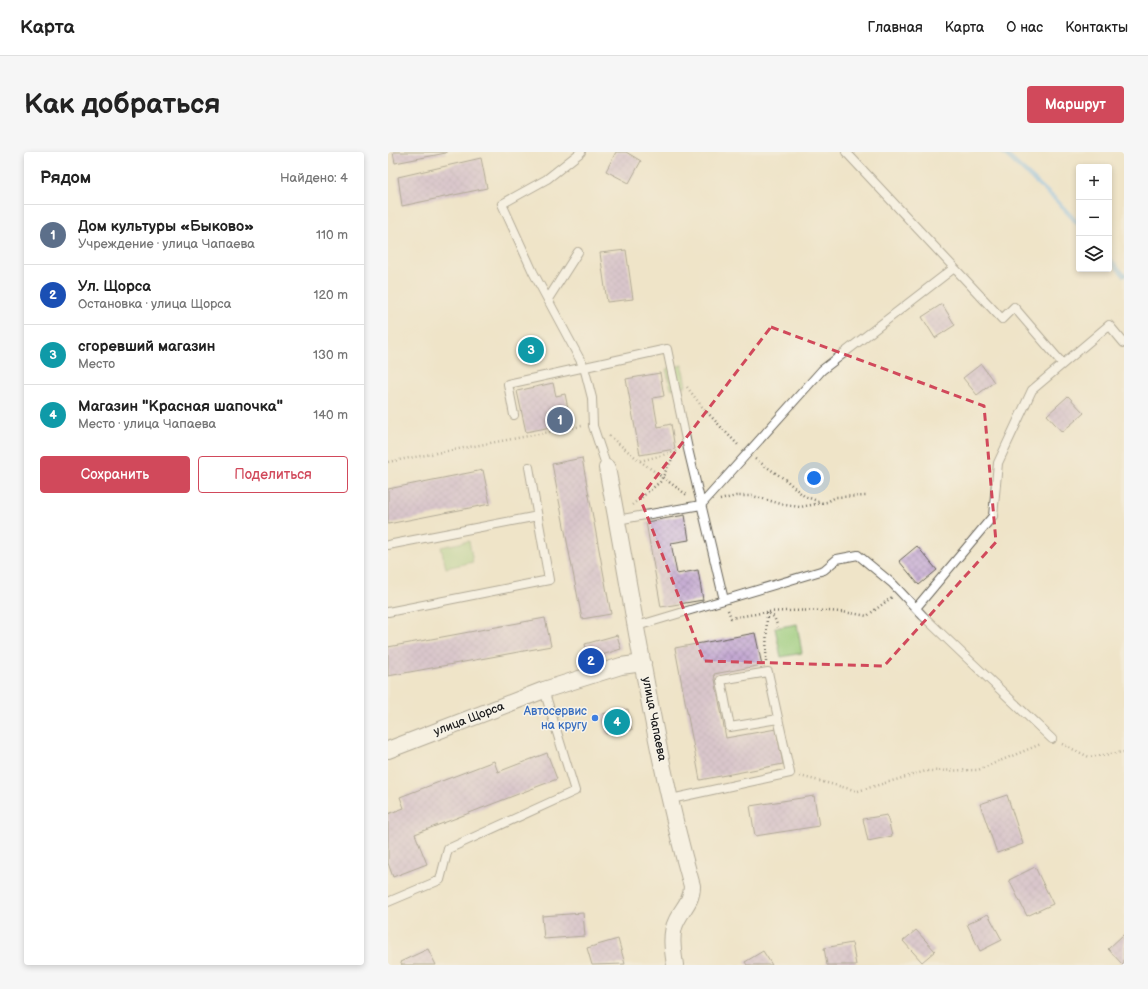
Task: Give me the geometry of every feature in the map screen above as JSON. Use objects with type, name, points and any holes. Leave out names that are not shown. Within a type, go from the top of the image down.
[{"type":"street","name":"улица Чапаева","points":[[607,468],[637,626],[650,705],[692,886],[692,894],[689,903],[675,923],[673,936],[674,965]]},
{"type":"street","name":"улица Щорса","points":[[388,750],[544,690],[621,666],[643,663]]},
{"type":"lane","points":[[581,152],[546,179],[502,204],[533,272],[584,367],[592,398],[593,424],[607,468]]},
{"type":"lane","points":[[846,152],[1002,319],[1014,307],[1062,363]]},
{"type":"lane","points":[[548,299],[578,252]]},
{"type":"lane","points":[[617,518],[701,505],[822,370],[954,268]]},
{"type":"lane","points":[[916,608],[993,516],[998,463],[1032,390],[1062,363],[1109,325],[1124,343]]},
{"type":"lane","points":[[514,415],[508,384],[667,349],[688,449],[724,600]]},
{"type":"lane","points":[[388,612],[549,580],[529,467]]},
{"type":"lane","points":[[388,544],[538,516]]},
{"type":"lane","points":[[637,626],[824,570],[837,559],[858,555],[900,591],[1052,739]]},
{"type":"lane","points":[[671,799],[790,773],[768,672],[721,680],[730,727],[778,719]]},
{"type":"lane","points":[[388,902],[440,880],[448,849],[576,791],[544,690]]},
{"type":"path","points":[[388,462],[593,424],[701,505],[736,496],[753,496],[785,505],[800,507],[827,502],[836,497],[868,496]]},
{"type":"path","points":[[640,460],[688,449]]},
{"type":"path","points":[[617,518],[660,482],[675,452]]},
{"type":"path","points":[[724,600],[731,618],[767,612],[810,610],[848,612],[867,616],[900,591]]},
{"type":"path","points":[[767,612],[774,617],[778,627]]},
{"type":"path","points":[[766,672],[767,612]]},
{"type":"path","points":[[790,773],[858,791],[926,771],[978,770],[1052,739],[1089,757],[1124,752]]},
{"type":"highlighted area","points":[[771,327],[984,406],[996,542],[884,666],[704,661],[640,498]]},
{"type":"green space","points":[[682,365],[686,386],[671,389],[666,369]]},
{"type":"green space","points":[[469,541],[473,562],[446,568],[441,547]]},
{"type":"green space","points":[[797,624],[802,653],[781,657],[775,628]]},
{"type":"building","points":[[393,152],[446,152],[446,153],[395,163]]},
{"type":"building","points":[[616,152],[626,152],[641,161],[629,183],[606,171]]},
{"type":"building","points":[[481,158],[487,188],[402,206],[398,177]]},
{"type":"building","points":[[626,250],[633,299],[607,302],[600,253]]},
{"type":"building","points":[[942,304],[955,325],[935,338],[922,317]]},
{"type":"building","points":[[981,364],[994,382],[977,395],[963,378]]},
{"type":"building","points":[[660,373],[664,396],[653,398],[658,427],[671,424],[675,449],[640,455],[626,379]]},
{"type":"building","points":[[553,383],[556,396],[565,394],[571,423],[526,432],[517,391]]},
{"type":"building","points":[[1068,396],[1084,413],[1062,432],[1047,415]]},
{"type":"building","points":[[582,458],[611,614],[582,619],[552,464]]},
{"type":"building","points":[[483,470],[490,504],[388,524],[388,489]]},
{"type":"building","points":[[685,515],[689,540],[671,543],[677,574],[698,570],[703,600],[661,607],[646,522]]},
{"type":"building","points":[[917,546],[937,570],[919,585],[899,561]]},
{"type":"building","points":[[545,618],[551,646],[388,676],[388,647]]},
{"type":"building","points":[[755,633],[762,665],[714,674],[726,738],[776,729],[783,764],[700,780],[675,648]]},
{"type":"building","points":[[617,635],[621,649],[589,659],[585,644]]},
{"type":"building","points":[[628,709],[632,730],[606,734],[602,714]]},
{"type":"building","points":[[547,753],[557,779],[415,834],[427,864],[393,877],[388,863],[388,814],[404,808],[400,797],[494,761],[498,772]]},
{"type":"building","points":[[1007,795],[1023,844],[997,853],[980,804]]},
{"type":"building","points":[[814,796],[819,826],[755,836],[750,806]]},
{"type":"building","points":[[887,815],[892,836],[868,841],[863,819]]},
{"type":"building","points":[[1035,867],[1053,904],[1027,916],[1009,880]]},
{"type":"building","points":[[583,913],[585,936],[544,939],[542,916]]},
{"type":"building","points":[[988,914],[1002,940],[980,951],[967,924]]},
{"type":"building","points":[[916,930],[935,951],[922,962],[903,941]]},
{"type":"building","points":[[1124,934],[1124,965],[1123,965],[1108,949]]},
{"type":"building","points":[[618,939],[625,964],[592,965],[587,948]]},
{"type":"building","points":[[852,943],[856,965],[827,965],[824,948]]},
{"type":"building","points":[[428,949],[436,965],[402,965],[400,962]]},
{"type":"building","points":[[763,951],[772,965],[747,965],[745,962]]},
{"type":"waterway","points":[[1003,152],[1057,201],[1076,222]]},
{"type":"waterway","points":[[1112,262],[1124,275]]},
{"type":"place","name":"сгоревший магазин","points":[[531,350]]},
{"type":"place","name":"Дом культуры «Быково»","points":[[560,420]]},
{"type":"place","name":"Ул. Щорса","points":[[591,661]]},
{"type":"place","name":"Автосервис на кругу","points":[[595,718]]},
{"type":"place","name":"Магазин \"Красная шапочка\"","points":[[617,722]]}]
